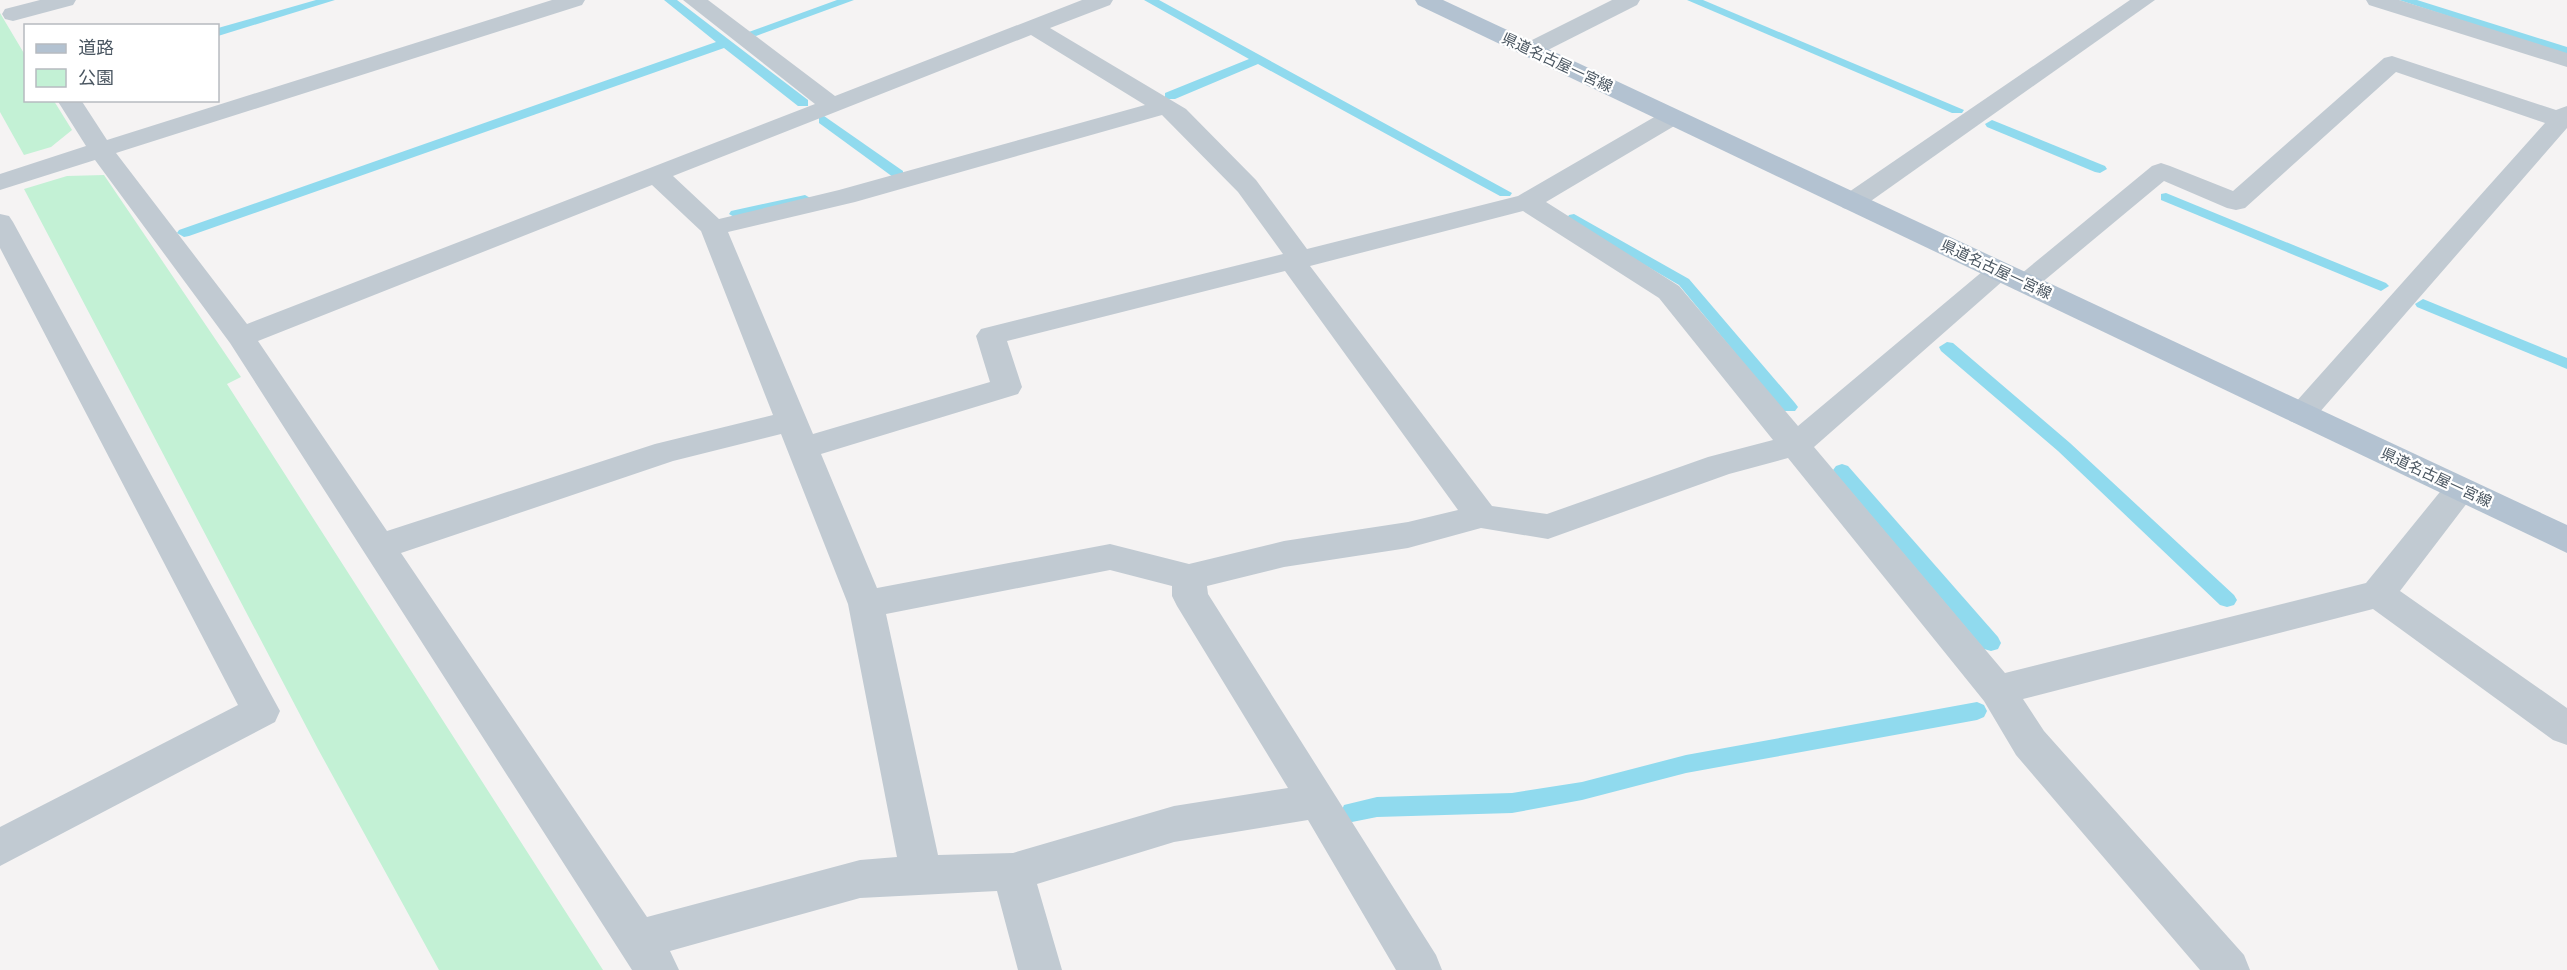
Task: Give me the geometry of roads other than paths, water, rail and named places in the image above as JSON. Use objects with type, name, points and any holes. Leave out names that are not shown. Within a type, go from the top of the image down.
[{"type":"main road","name":"県道名古屋一宮線","points":[[1426,0],[2567,540]]},
{"type":"street","points":[[24,31],[8,7],[65,0]]},
{"type":"street","points":[[0,182],[574,0]]},
{"type":"street","points":[[694,0],[832,105]]},
{"type":"street","points":[[241,337],[1102,0]]},
{"type":"street","points":[[1530,50],[1629,0]]},
{"type":"street","points":[[1852,202],[2144,0]]},
{"type":"street","points":[[2377,0],[2567,60]]},
{"type":"street","points":[[1033,27],[1177,114],[1247,186],[1297,261],[1481,516]]},
{"type":"street","points":[[866,604],[1110,557],[1189,577],[1284,554],[1408,535],[1481,516],[1548,526],[1720,465],[1796,445],[2012,277],[2161,171],[2236,202],[2392,63],[2564,117],[2301,414]]},
{"type":"street","points":[[70,102],[101,150],[241,337],[647,955],[860,879],[921,874],[1013,872],[1174,824],[1318,801]]},
{"type":"street","points":[[713,228],[846,196],[1164,107]]},
{"type":"street","points":[[379,548],[666,452],[797,435],[1007,387],[991,336],[1527,202],[1672,117]]},
{"type":"street","points":[[656,174],[713,228],[866,604],[921,874]]},
{"type":"street","points":[[1527,202],[1669,292],[1997,690],[2030,743],[2226,970]]},
{"type":"street","points":[[0,222],[261,711],[0,848]]},
{"type":"street","points":[[1997,690],[2378,594],[2460,490]]},
{"type":"street","points":[[1189,577],[1190,596],[1420,970]]},
{"type":"street","points":[[2378,594],[2567,729]]},
{"type":"street","points":[[1013,872],[1040,970]]},
{"type":"waterway","points":[[219,32],[329,0]]},
{"type":"waterway","points":[[670,0],[803,103]]},
{"type":"waterway","points":[[752,33],[848,0]]},
{"type":"waterway","points":[[1150,0],[1259,59]]},
{"type":"waterway","points":[[1693,0],[1957,110]]},
{"type":"waterway","points":[[2405,0],[2567,51]]},
{"type":"waterway","points":[[184,233],[725,43]]},
{"type":"waterway","points":[[1170,96],[1259,59]]},
{"type":"waterway","points":[[1259,59],[1505,193]]},
{"type":"waterway","points":[[824,120],[898,174]]},
{"type":"waterway","points":[[1992,124],[2100,169]]},
{"type":"waterway","points":[[2166,197],[2381,286]]},
{"type":"waterway","points":[[736,214],[805,199]]},
{"type":"waterway","points":[[1574,218],[1684,282],[1789,407]]},
{"type":"waterway","points":[[2423,304],[2567,364]]},
{"type":"waterway","points":[[1947,347],[2064,447],[2227,600]]},
{"type":"waterway","points":[[1842,470],[1991,643]]},
{"type":"waterway","points":[[1352,812],[1377,807],[1512,803],[1582,791],[1686,764],[1977,711]]}]
